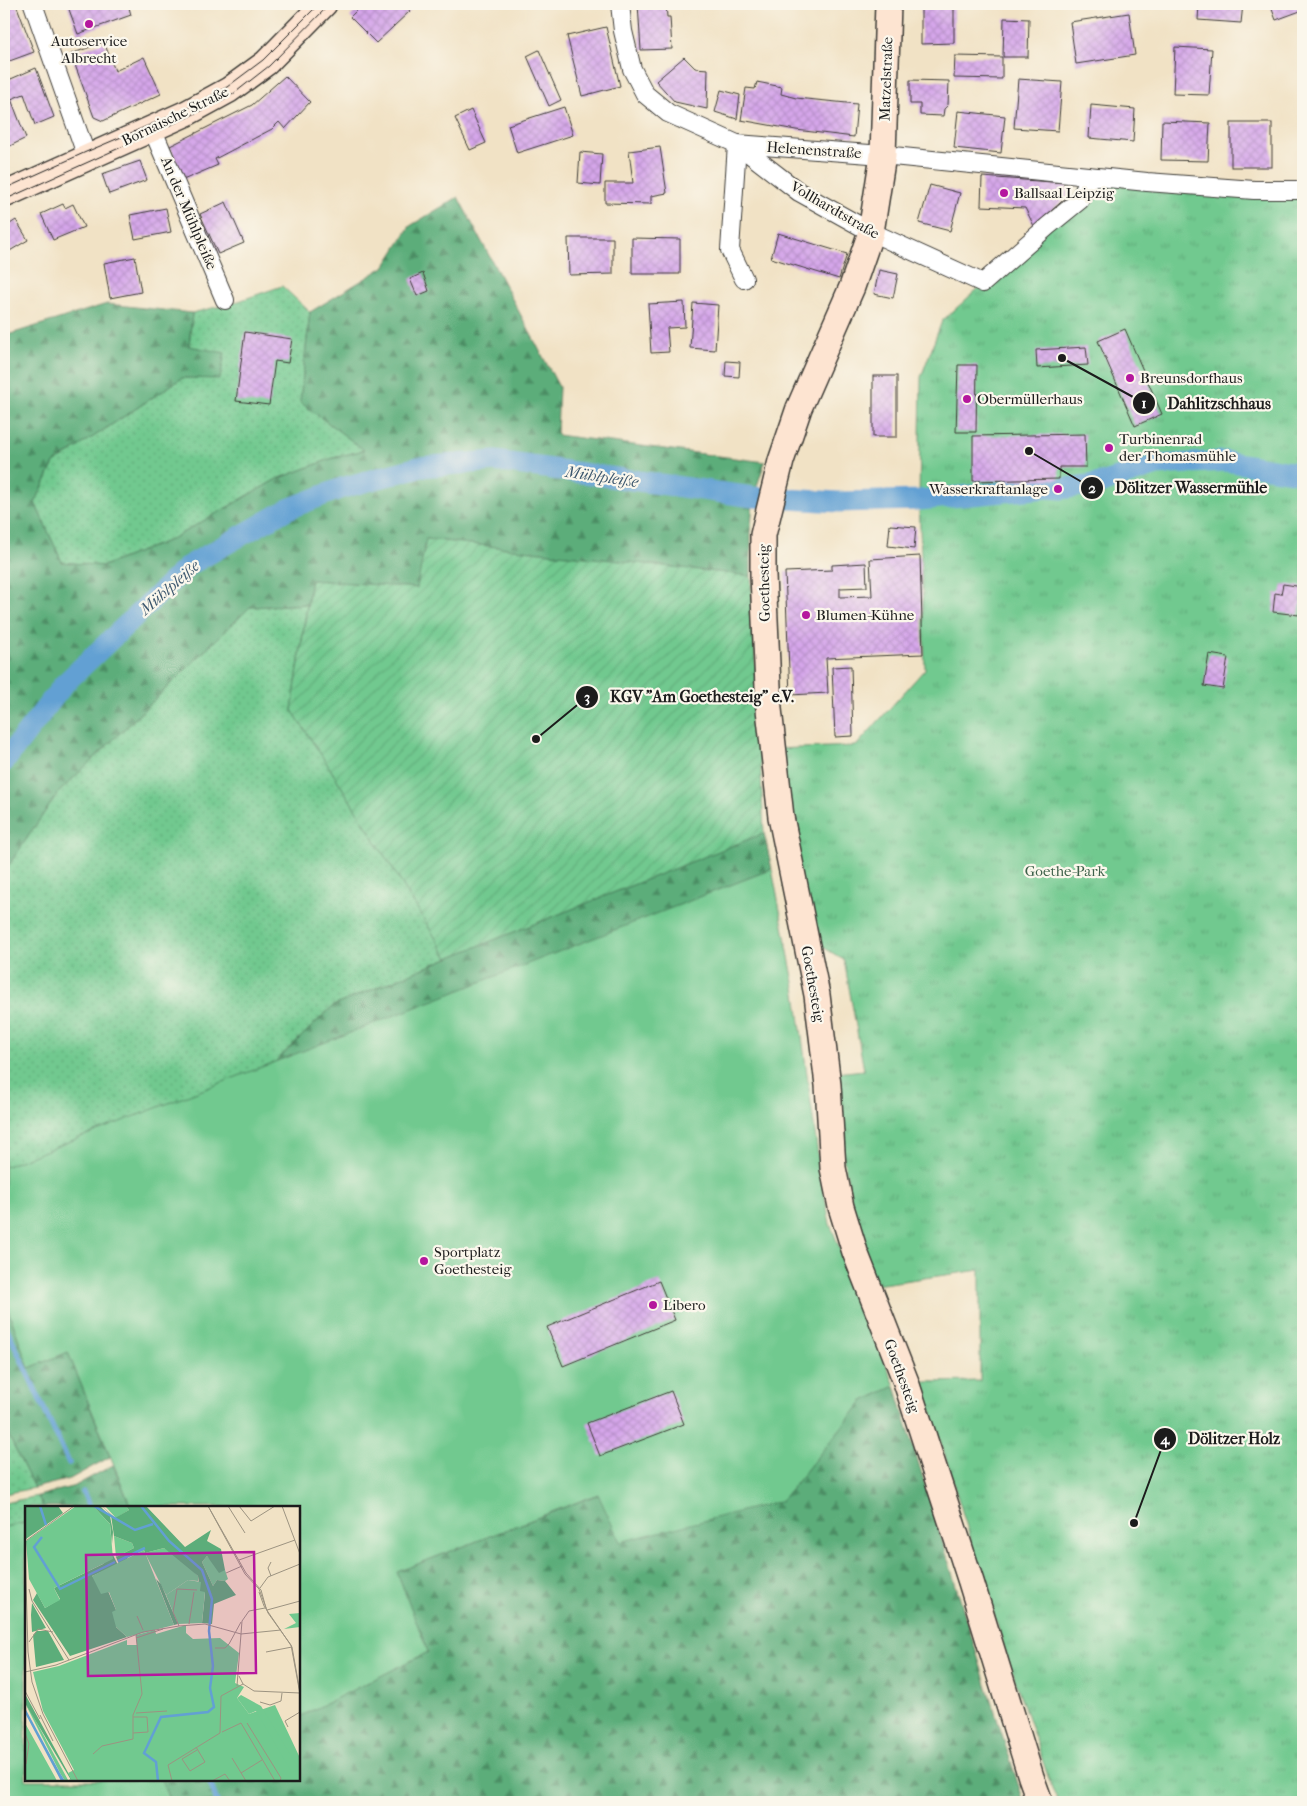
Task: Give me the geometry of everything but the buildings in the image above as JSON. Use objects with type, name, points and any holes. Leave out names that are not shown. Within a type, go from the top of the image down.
[{"type":"main road","name":"Bornaische Straße","points":[[4,195],[187,113],[229,90],[266,62],[324,4]]},
{"type":"main road","name":"Matzelstraße","points":[[883,155],[888,4]]},
{"type":"main road","name":"Goethesteig","points":[[883,155],[871,232],[852,287],[799,408],[781,461],[763,535],[769,709],[781,818],[817,995],[828,1085],[833,1168],[841,1207],[856,1252],[906,1382],[1040,1802]]},
{"type":"street","points":[[33,4],[88,157]]},
{"type":"street","name":"Helenenstraße","points":[[620,4],[623,31],[632,69],[645,94],[668,113],[737,144],[883,155],[1090,177],[1254,190],[1303,190]]},
{"type":"street","name":"An der Mühlpleiße","points":[[152,128],[225,300]]},
{"type":"street","points":[[737,144],[730,250],[744,279]]},
{"type":"street","name":"Vollhardtstraße","points":[[737,144],[798,192],[871,232],[983,283],[1080,200],[1090,177]]},
{"type":"green space","name":"Goethe-Park","points":[[1090,177],[1303,190],[1303,1802],[1059,1802],[1052,1788],[1009,1663],[922,1382],[980,1381],[980,1270],[868,1286],[827,1074],[864,1070],[844,960],[805,936],[773,749],[856,746],[925,669],[919,500],[921,377],[942,321],[1048,226]]},
{"type":"green space","points":[[458,197],[559,387],[557,435],[765,462],[753,498],[751,576],[426,539],[418,588],[311,580],[307,604],[250,607],[57,794],[4,872],[4,336],[107,304],[192,313],[189,346],[225,353],[220,379],[182,378],[54,463],[35,503],[62,562],[103,566],[170,540],[275,480],[333,458],[364,450],[300,402],[310,312],[384,267],[410,226]]},
{"type":"green space","points":[[282,286],[310,312],[300,402],[365,450],[333,458],[275,480],[170,540],[103,566],[62,562],[35,503],[54,463],[182,378],[220,378],[189,346],[192,313],[233,303]]},
{"type":"green space","points":[[426,539],[751,576],[764,833],[448,958],[292,710],[311,580],[417,588]]},
{"type":"green space","points":[[307,604],[292,710],[448,958],[333,1006],[274,1063],[4,1167],[4,872],[57,794],[250,607]]},
{"type":"green space","points":[[764,833],[772,869],[274,1063],[333,1006],[448,958]]},
{"type":"green space","name":"Sportplatz Goethesteig","points":[[772,869],[796,993],[820,1170],[830,1224],[895,1386],[863,1401],[781,1501],[620,1542],[598,1494],[397,1572],[428,1652],[300,1716],[300,1506],[131,1506],[68,1352],[29,1368],[4,1298],[4,1167]]},
{"type":"green space","points":[[4,1298],[29,1368],[68,1352],[110,1457],[70,1479],[34,1488],[4,1426]]},
{"type":"green space","points":[[895,1386],[1024,1802],[170,1802],[161,1781],[300,1781],[300,1716],[428,1652],[397,1572],[599,1494],[781,1501],[863,1401]]},
{"type":"green space","points":[[4,1426],[34,1488],[4,1494]]},
{"type":"green space","points":[[113,1465],[131,1506],[43,1506],[38,1496],[75,1486]]},
{"type":"green space","points":[[38,1496],[43,1506],[25,1506],[25,1523],[4,1527],[4,1503]]},
{"type":"green space","points":[[25,1523],[25,1781],[161,1781],[170,1802],[4,1802],[4,1527]]},
{"type":"waterway","name":"Mühlpleiße","points":[[4,762],[64,684],[188,566],[288,509],[342,488],[419,467],[495,461],[753,497],[839,502],[919,500],[1048,488],[1061,489],[1102,483],[1157,465],[1225,461],[1303,474]]},
{"type":"waterway","points":[[4,1322],[69,1463]]},
{"type":"waterway","points":[[83,1492],[90,1506]]},
{"type":"waterway","points":[[209,1781],[217,1802]]},
{"type":"tram line","points":[[4,189],[185,110],[227,87],[263,60],[319,4]]},
{"type":"tram line","points":[[4,200],[188,117],[232,95],[269,66],[330,4]]},
{"type":"place","name":"Autoservice Albrecht","points":[[89,24]]},
{"type":"place","name":"Ballsaal Leipzig","points":[[1004,193]]},
{"type":"place","name":"Dahlitzschhaus","points":[[1062,358]]},
{"type":"place","name":"Breunsdorfhaus","points":[[1130,378]]},
{"type":"place","name":"Obermüllerhaus","points":[[967,399]]},
{"type":"place","name":"Turbinenrad der Thomasmühle","points":[[1109,448]]},
{"type":"place","name":"Dölitzer Wassermühle","points":[[1029,451]]},
{"type":"place","name":"Wasserkraftanlage","points":[[1058,489]]},
{"type":"place","name":"Blumen-Kühne","points":[[806,615]]},
{"type":"place","name":"KGV \"Am Goethesteig\" e.V.","points":[[536,739]]},
{"type":"place","name":"Sportplatz Goethesteig","points":[[424,1261]]},
{"type":"place","name":"Libero","points":[[653,1305]]},
{"type":"place","name":"Dölitzer Holz","points":[[1134,1523]]}]
